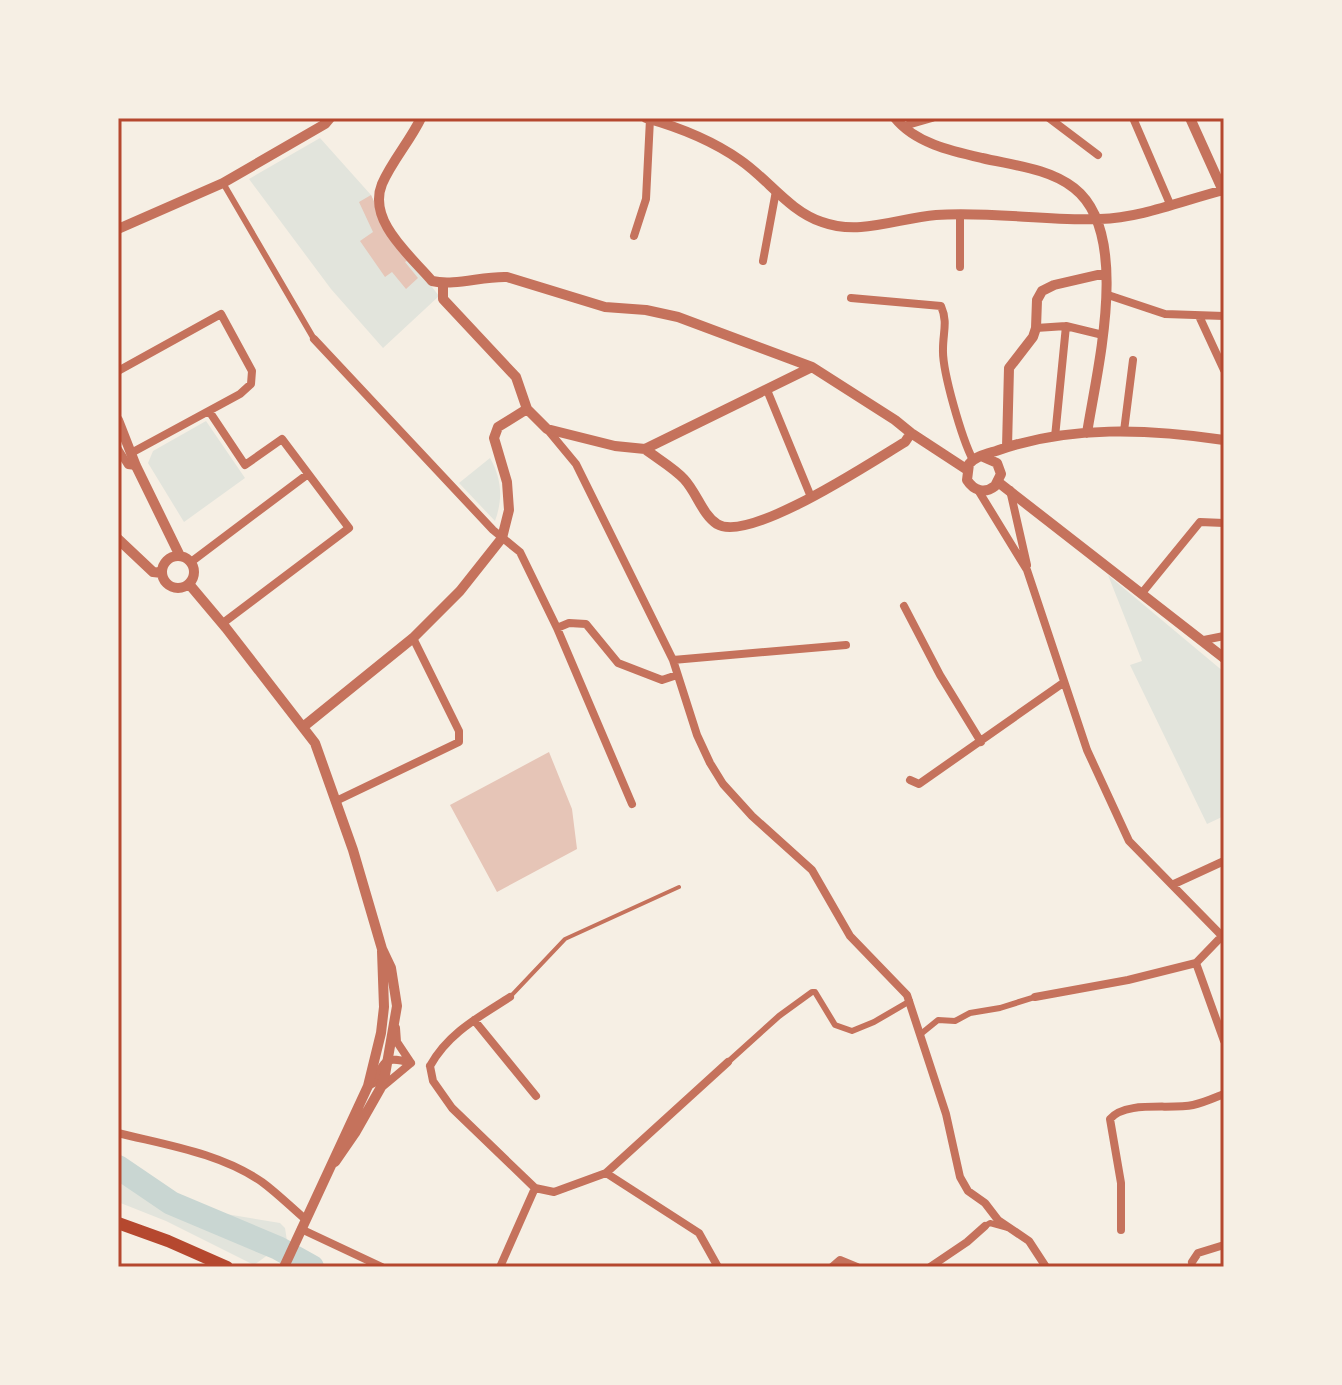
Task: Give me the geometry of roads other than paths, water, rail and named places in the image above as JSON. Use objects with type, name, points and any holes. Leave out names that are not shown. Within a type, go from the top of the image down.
[{"type":"main road","points":[[118,1223],[227,1267]]},
{"type":"street","points":[[118,229],[223,183],[325,124],[330,118]]},
{"type":"street","points":[[421,118],[381,186],[380,211],[388,229],[432,281],[443,283],[491,276],[507,277],[605,307],[646,310],[678,317],[812,367],[911,433],[973,462],[997,463]]},
{"type":"street","points":[[678,130],[682,118]]},
{"type":"street","points":[[895,118],[932,144],[1048,174],[1072,186],[1086,199],[1099,219],[1108,295],[1087,433]]},
{"type":"street","points":[[904,126],[932,118]]},
{"type":"street","points":[[1049,118],[1098,155]]},
{"type":"street","points":[[1133,118],[1170,204]]},
{"type":"street","points":[[634,236],[646,199],[648,119],[740,160],[805,214],[823,223],[843,227],[880,226],[932,215],[960,214],[1099,219],[1126,216],[1224,190],[1195,120]]},
{"type":"street","points":[[223,183],[314,339],[502,538],[520,552],[557,628],[632,804]]},
{"type":"street","points":[[763,261],[776,191]]},
{"type":"street","points":[[960,214],[960,267]]},
{"type":"street","points":[[997,463],[1007,447],[1009,368],[1033,337],[1037,300],[1042,291],[1054,285],[1106,273]]},
{"type":"street","points":[[443,283],[443,299],[516,377],[527,409],[576,464],[673,660],[697,735],[723,784],[752,816],[812,870],[823,884],[850,936],[907,995],[922,1033],[946,1114],[960,1177],[968,1191],[985,1203],[998,1220],[1029,1241],[1046,1267]]},
{"type":"street","points":[[1108,295],[1165,314],[1224,316]]},
{"type":"street","points":[[851,298],[941,306],[947,319],[942,351],[964,443],[973,462],[969,484],[978,490],[1027,570],[1087,750],[1129,841],[1223,936],[1196,963],[1128,980],[1035,997],[970,1013],[955,1021],[938,1020],[922,1033]]},
{"type":"street","points":[[118,371],[221,314],[252,371],[251,384],[240,394],[133,452]]},
{"type":"street","points":[[1199,316],[1224,370]]},
{"type":"street","points":[[1036,328],[1066,326],[1103,335]]},
{"type":"street","points":[[1055,437],[1066,326]]},
{"type":"street","points":[[1124,431],[1133,360]]},
{"type":"street","points":[[547,429],[615,446],[645,449],[812,367]]},
{"type":"street","points":[[767,390],[811,497]]},
{"type":"street","points":[[303,727],[413,638],[502,538],[509,510],[507,482],[494,438],[498,427],[527,409]]},
{"type":"street","points":[[209,411],[245,465],[282,439],[349,528],[223,623]]},
{"type":"street","points":[[118,420],[136,466],[180,556],[191,562],[194,569],[189,584],[183,587],[169,585],[162,573],[164,564],[170,558],[180,556]]},
{"type":"street","points":[[973,462],[1007,447],[1087,433],[1124,431],[1224,440]]},
{"type":"street","points":[[645,449],[684,479],[711,519],[721,527],[746,527],[811,497],[905,442],[911,433]]},
{"type":"street","points":[[118,449],[128,465],[136,466]]},
{"type":"street","points":[[978,490],[988,490],[998,482],[1001,474],[997,463]]},
{"type":"street","points":[[191,562],[308,474]]},
{"type":"street","points":[[998,482],[1224,658]]},
{"type":"street","points":[[1010,490],[1027,570]]},
{"type":"street","points":[[1142,593],[1200,522],[1224,523]]},
{"type":"street","points":[[118,539],[153,572],[162,573]]},
{"type":"street","points":[[189,584],[223,623],[315,743],[353,850],[382,949],[391,968],[397,1006],[389,1060],[380,1089],[335,1162]]},
{"type":"street","points":[[904,606],[940,675],[981,742]]},
{"type":"street","points":[[557,628],[569,623],[586,624],[618,663],[662,680],[677,675]]},
{"type":"street","points":[[1204,640],[1224,636]]},
{"type":"street","points":[[336,801],[459,742],[459,731],[413,638]]},
{"type":"street","points":[[673,660],[846,645]]},
{"type":"street","points":[[910,780],[919,784],[1063,683]]},
{"type":"street","points":[[1174,884],[1224,861]]},
{"type":"street","points":[[285,1264],[368,1086],[384,1007],[382,949]]},
{"type":"street","points":[[1196,963],[1224,1040]]},
{"type":"street","points":[[510,997],[440,1046],[430,1066],[433,1081],[452,1108],[535,1188],[554,1192],[606,1173],[779,1016],[812,992],[815,992],[835,1025],[852,1031],[910,1001]]},
{"type":"street","points":[[384,1007],[389,1025],[386,1048],[389,1060]]},
{"type":"street","points":[[474,1020],[536,1096]]},
{"type":"street","points":[[395,1026],[397,1042],[411,1063]]},
{"type":"street","points":[[368,1086],[376,1082],[381,1066],[395,1058],[430,1066]]},
{"type":"street","points":[[380,1089],[411,1063]]},
{"type":"street","points":[[1121,1230],[1121,1183],[1110,1119],[1116,1112],[1128,1109],[1193,1105],[1224,1094]]},
{"type":"street","points":[[118,1133],[197,1153],[230,1165],[261,1182],[301,1229],[382,1267]]},
{"type":"street","points":[[606,1173],[699,1233],[718,1267]]},
{"type":"street","points":[[500,1267],[535,1188]]},
{"type":"street","points":[[930,1267],[990,1223],[1012,1228]]},
{"type":"street","points":[[1192,1262],[1198,1253],[1224,1245]]},
{"type":"street","points":[[832,1267],[840,1260],[857,1267]]},
{"type":"lane","points":[[510,997],[565,939],[679,887]]},
{"type":"waterway","points":[[118,1166],[123,1168]]},
{"type":"waterway","points":[[118,1167],[171,1203],[278,1248],[312,1267]]}]
